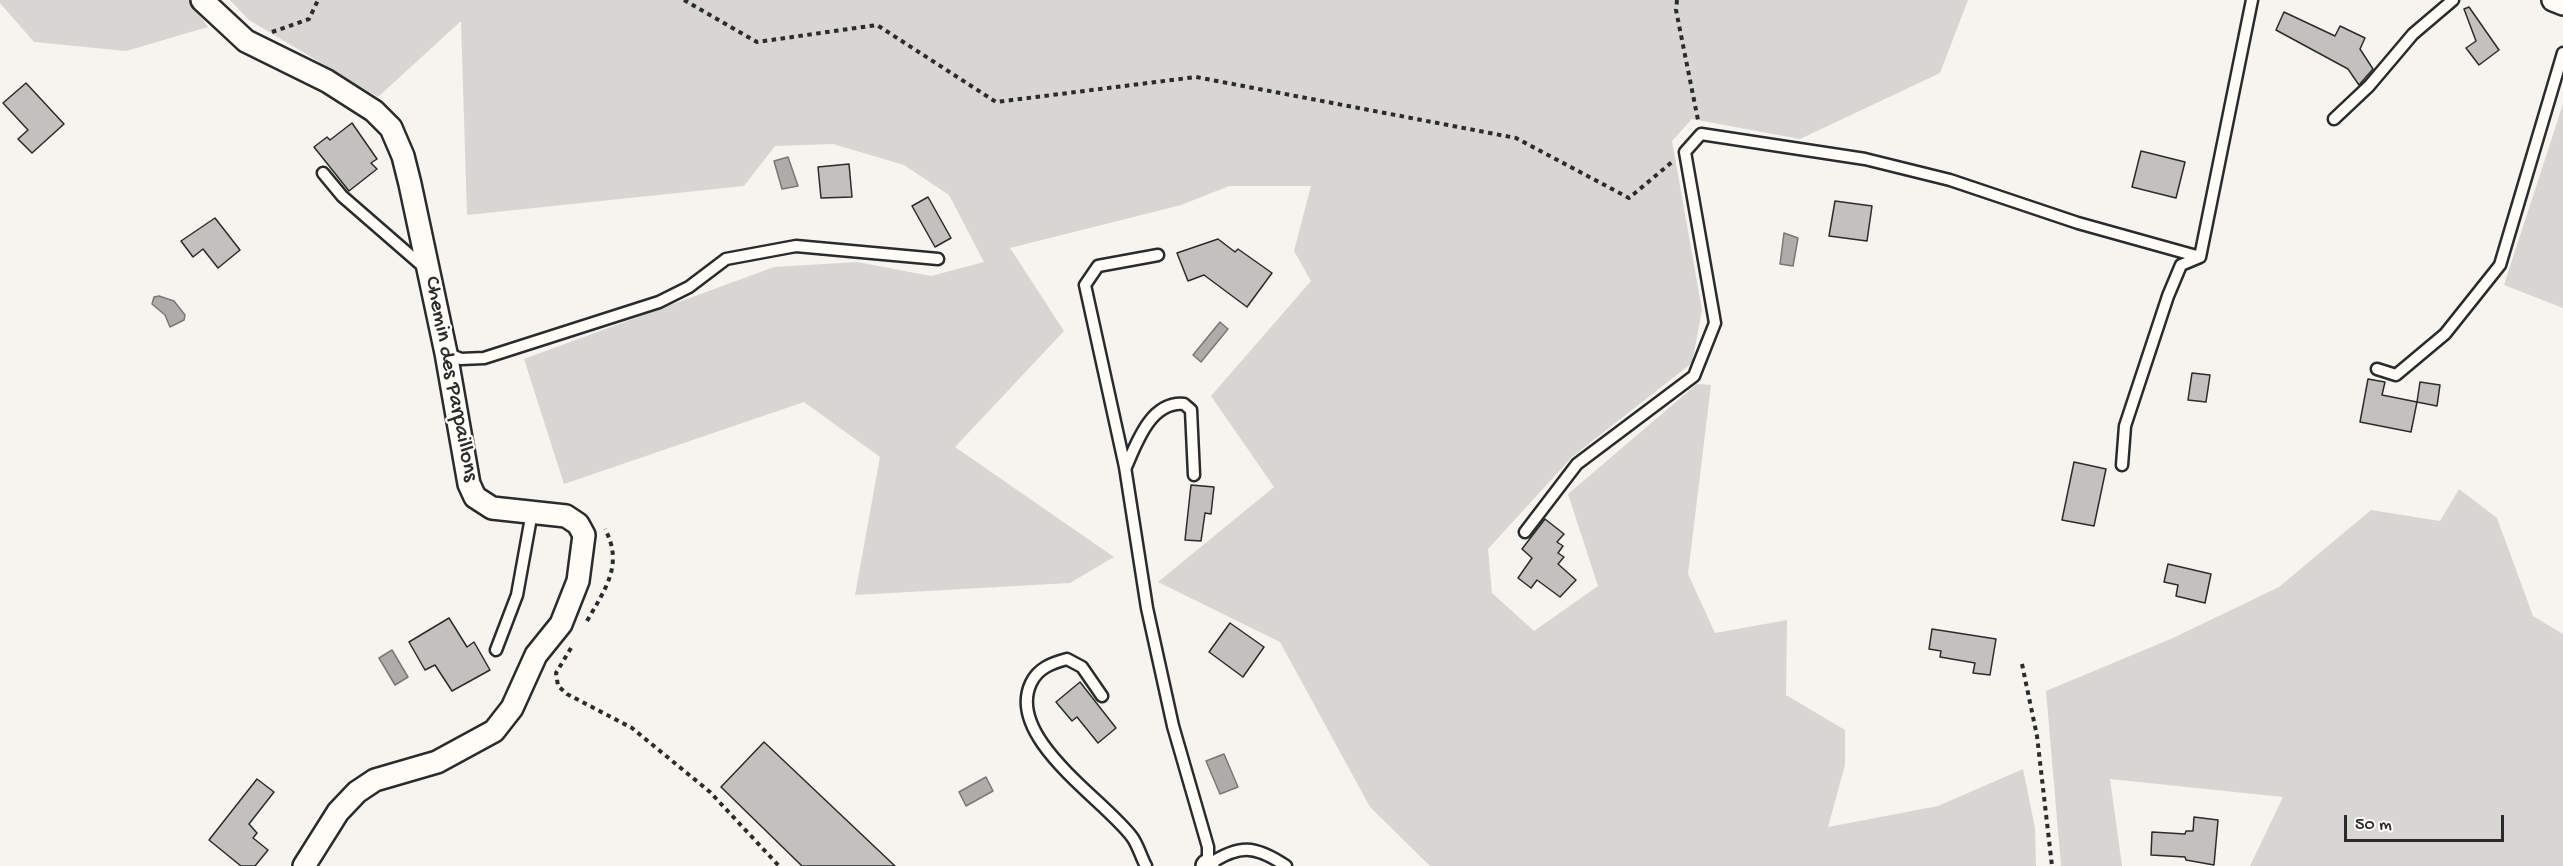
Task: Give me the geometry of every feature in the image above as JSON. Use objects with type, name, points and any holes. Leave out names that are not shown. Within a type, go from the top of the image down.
[{"type":"street","name":"Chemin des Parpaillons","points":[[202,0],[246,41],[327,81],[374,111],[391,128],[403,156],[446,353],[469,484],[475,497],[492,508],[566,516],[578,524]]},
{"type":"street","points":[[2553,0],[2563,4]]},
{"type":"street","points":[[304,866],[338,812],[357,792],[375,780],[437,762],[494,731],[512,708],[536,655],[561,624],[578,580],[584,535],[578,524]]},
{"type":"lane","points":[[2200,257],[2252,0]]},
{"type":"lane","points":[[2334,119],[2369,86],[2413,34],[2452,0]]},
{"type":"lane","points":[[2377,369],[2396,375],[2445,334],[2500,265],[2563,53]]},
{"type":"lane","points":[[1525,532],[1577,464],[1694,376],[1715,323],[1685,152],[1701,134],[1865,159],[1950,180],[2078,223],[2200,257]]},
{"type":"lane","points":[[323,173],[342,196],[429,271]]},
{"type":"lane","points":[[446,353],[461,359],[484,358],[659,302],[689,287],[726,259],[796,246],[938,259]]},
{"type":"lane","points":[[1158,255],[1098,266],[1085,285],[1125,467],[1147,608],[1173,726],[1208,846],[1208,866]]},
{"type":"lane","points":[[2122,465],[2125,426],[2168,296],[2181,265],[2200,257]]},
{"type":"lane","points":[[1125,467],[1140,435],[1156,414],[1174,403],[1184,404],[1191,410],[1194,430],[1194,475]]},
{"type":"lane","points":[[496,650],[516,595],[532,512]]},
{"type":"lane","points":[[1102,696],[1082,667],[1067,659],[1036,674],[1027,692],[1027,712],[1035,729],[1063,769],[1132,837],[1146,866]]},
{"type":"lane","points":[[1208,866],[1225,854],[1250,848],[1286,866]]},
{"type":"path","points":[[246,41],[309,19],[318,0]]},
{"type":"path","points":[[684,0],[757,42],[877,26],[996,102],[1196,77],[1516,138],[1629,198],[1685,152]]},
{"type":"path","points":[[1677,0],[1676,10],[1701,134]]},
{"type":"path","points":[[578,524],[592,512],[606,531],[615,555],[609,583],[585,623]]},
{"type":"path","points":[[574,643],[556,673],[558,686],[567,694],[632,728],[710,792],[779,866]]},
{"type":"path","points":[[2022,664],[2037,736],[2052,866]]},
{"type":"shaded area","points":[[0,0],[190,0],[208,27],[126,51],[34,42],[0,3]]},
{"type":"shaded area","points":[[230,0],[1968,0],[1940,73],[1800,139],[1692,119],[1672,141],[1702,310],[1692,363],[1572,457],[1488,549],[1492,593],[1534,631],[1598,586],[1568,494],[1697,384],[1711,385],[1688,574],[1715,633],[1787,620],[1786,695],[1845,730],[1845,765],[1828,827],[1938,806],[2023,769],[2035,828],[2036,866],[1430,866],[1370,807],[1280,642],[1158,582],[1274,487],[1211,396],[1311,281],[1294,251],[1311,186],[1229,186],[1181,205],[1010,248],[1064,331],[955,447],[1114,557],[1070,583],[855,595],[880,457],[804,402],[564,484],[524,359],[774,267],[857,262],[931,276],[984,262],[949,195],[904,165],[833,144],[775,146],[744,186],[467,215],[461,21],[378,97],[249,20]]},
{"type":"shaded area","points":[[2563,104],[2563,308],[2504,285]]},
{"type":"shaded area","points":[[788,157],[798,186],[782,189],[774,161]]},
{"type":"shaded area","points":[[1784,233],[1798,238],[1793,266],[1780,264]]},
{"type":"shaded area","points":[[159,296],[174,301],[185,315],[184,320],[170,327],[165,315],[152,304],[154,297]]},
{"type":"shaded area","points":[[1220,322],[1228,329],[1201,362],[1193,355]]},
{"type":"shaded area","points":[[2459,489],[2497,518],[2533,616],[2563,634],[2563,866],[2250,866],[2283,797],[2110,779],[2122,866],[2061,866],[2046,691],[2173,638],[2279,587],[2371,510],[2440,521]]},
{"type":"shaded area","points":[[392,650],[408,677],[395,685],[379,658]]},
{"type":"shaded area","points":[[1224,754],[1238,787],[1220,794],[1206,761]]},
{"type":"shaded area","points":[[986,777],[993,791],[966,806],[959,792]]},
{"type":"building","points":[[2469,7],[2499,50],[2479,65],[2466,48],[2476,41],[2464,9]]},
{"type":"building","points":[[2284,12],[2335,36],[2340,26],[2365,38],[2360,49],[2373,69],[2359,85],[2348,69],[2276,30]]},
{"type":"building","points":[[26,83],[64,124],[32,153],[18,139],[28,130],[3,103]]},
{"type":"building","points":[[352,123],[377,159],[371,163],[377,169],[349,191],[314,147],[327,137],[330,140]]},
{"type":"building","points":[[2141,151],[2185,162],[2176,198],[2132,187]]},
{"type":"building","points":[[849,164],[852,197],[821,198],[818,167]]},
{"type":"building","points":[[928,197],[951,238],[935,247],[912,206]]},
{"type":"building","points":[[1835,201],[1872,206],[1867,241],[1829,236]]},
{"type":"building","points":[[215,218],[240,250],[218,268],[203,249],[193,257],[181,241]]},
{"type":"building","points":[[1218,239],[1235,252],[1238,249],[1272,273],[1247,307],[1204,275],[1188,281],[1177,253]]},
{"type":"building","points":[[2192,373],[2210,375],[2206,402],[2188,400]]},
{"type":"building","points":[[2368,379],[2385,382],[2382,395],[2417,402],[2411,432],[2360,422]]},
{"type":"building","points":[[2420,382],[2440,385],[2437,406],[2417,402]]},
{"type":"building","points":[[2074,462],[2106,469],[2094,526],[2062,520]]},
{"type":"building","points":[[1191,485],[1214,487],[1211,514],[1205,513],[1201,541],[1185,540]]},
{"type":"building","points":[[1545,519],[1564,534],[1557,542],[1563,546],[1558,553],[1564,557],[1558,564],[1576,580],[1560,597],[1537,580],[1531,588],[1518,578],[1532,558],[1522,549]]},
{"type":"building","points":[[2168,564],[2211,574],[2205,603],[2176,596],[2178,585],[2164,582]]},
{"type":"building","points":[[449,618],[467,647],[474,642],[490,670],[452,691],[435,665],[425,670],[409,642]]},
{"type":"building","points":[[1230,623],[1264,647],[1243,677],[1209,652]]},
{"type":"building","points":[[1932,629],[1996,639],[1990,675],[1973,673],[1975,663],[1940,657],[1941,651],[1929,649]]},
{"type":"building","points":[[1080,682],[1116,728],[1098,743],[1077,717],[1072,721],[1056,702]]},
{"type":"building","points":[[764,742],[895,866],[802,866],[721,787]]},
{"type":"building","points":[[257,779],[274,792],[249,824],[257,833],[253,838],[268,850],[255,866],[241,866],[209,840]]},
{"type":"building","points":[[2194,817],[2218,820],[2214,865],[2186,860],[2185,857],[2151,855],[2152,832],[2185,834],[2186,831],[2193,831]]}]
